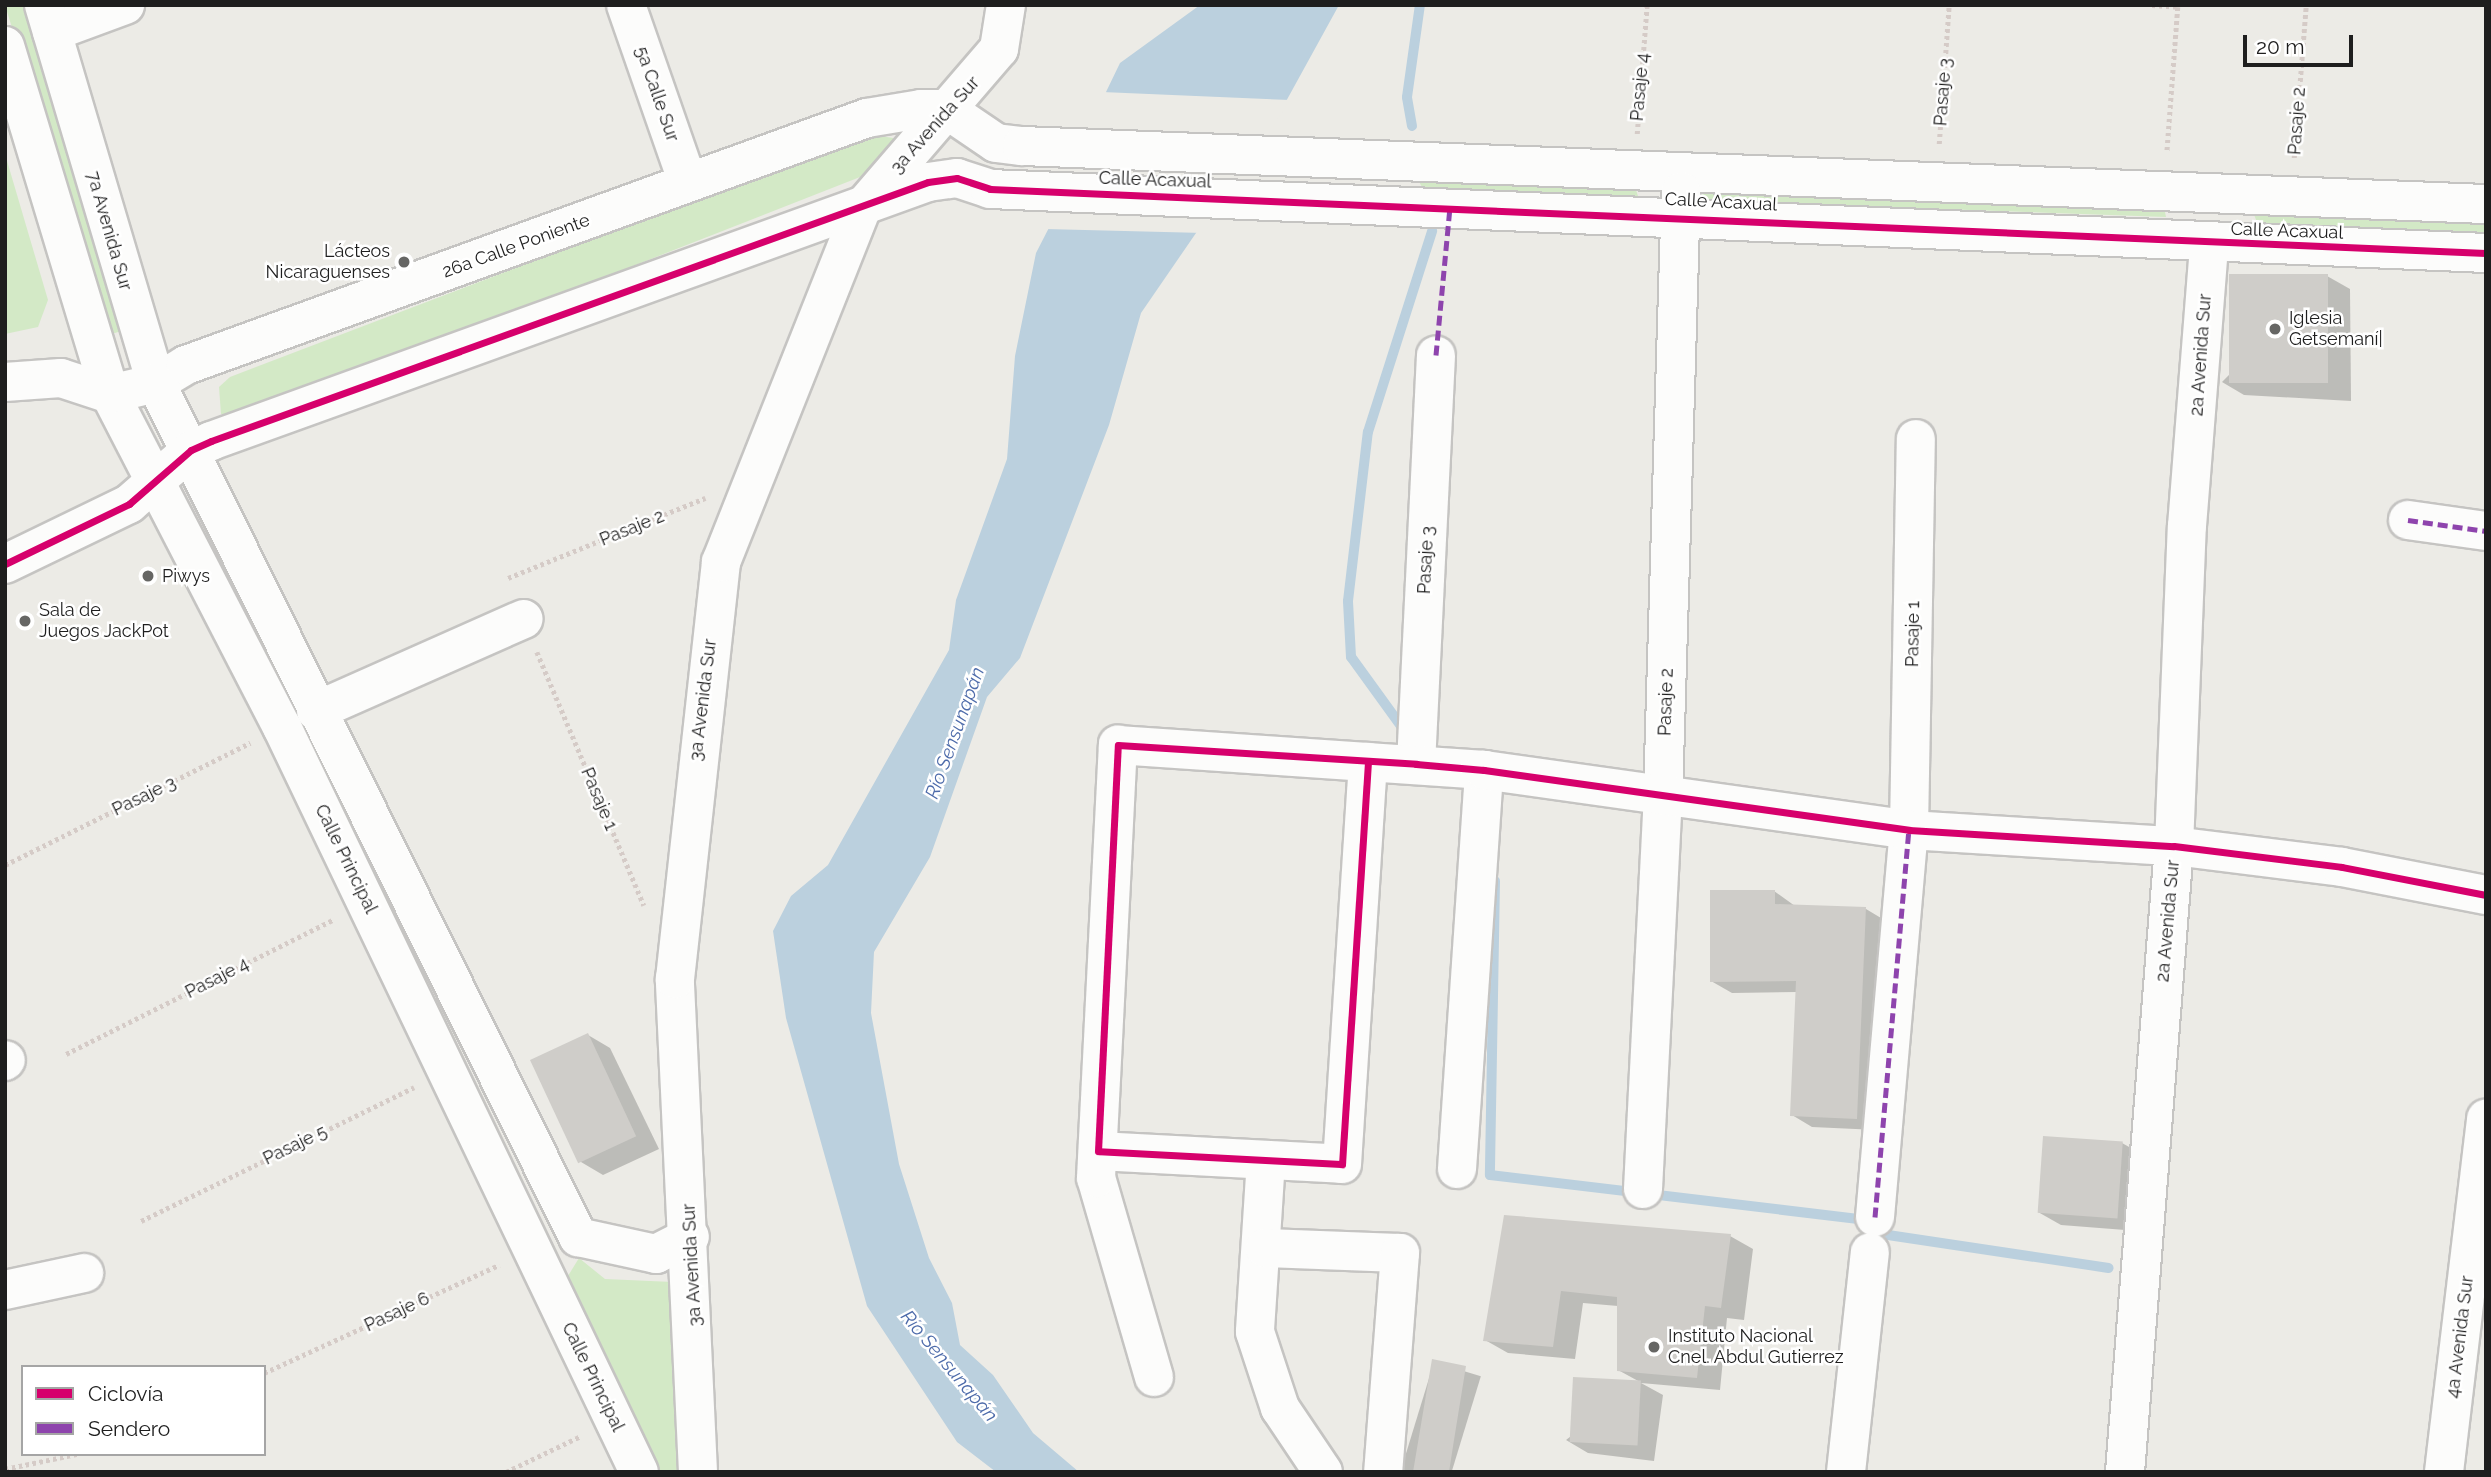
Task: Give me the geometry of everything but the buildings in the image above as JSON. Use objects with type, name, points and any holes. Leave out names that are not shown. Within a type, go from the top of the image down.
[{"type":"street","points":[[48,19],[125,5]]},
{"type":"street","name":"5a Calle Sur","points":[[626,5],[688,184]]},
{"type":"street","name":"3a Avenida Sur","points":[[698,1472],[690,1237],[675,979],[721,562],[862,208],[999,49],[1006,5]]},
{"type":"street","name":"7a Avenida Sur","points":[[48,19],[156,383],[191,450]]},
{"type":"street","points":[[5,46],[110,394],[156,480]]},
{"type":"street","name":"26a Calle Poniente","points":[[110,394],[156,383],[186,365],[867,118],[946,109]]},
{"type":"street","name":"Calle Acaxual","points":[[946,109],[996,143],[1022,146],[1937,178],[2486,204]]},
{"type":"street","name":"Calle Acaxual","points":[[1679,171],[1683,215]]},
{"type":"street","name":"Calle Acaxual","points":[[862,208],[928,182],[974,183],[1369,204],[1683,215],[2209,244],[2486,253]]},
{"type":"street","points":[[2175,189],[2196,198],[2198,230],[2209,244],[2221,230],[2227,200],[2243,192]]},
{"type":"street","points":[[5,564],[129,504],[191,450],[862,208]]},
{"type":"street","name":"Pasaje 2","points":[[1643,1189],[1663,796],[1683,215]]},
{"type":"street","name":"2a Avenida Sur","points":[[2125,1472],[2174,846],[2187,526],[2209,244]]},
{"type":"street","name":"Pasaje 3","points":[[1416,764],[1436,355]]},
{"type":"street","points":[[5,382],[61,378],[110,394]]},
{"type":"street","name":"Pasaje 1","points":[[1846,1472],[1873,1234],[1909,830],[1916,439]]},
{"type":"street","points":[[191,450],[316,711],[578,1237]]},
{"type":"street","name":"Calle Principal","points":[[156,480],[282,727],[449,1070],[538,1267],[639,1472]]},
{"type":"street","points":[[2408,520],[2486,531]]},
{"type":"street","points":[[316,711],[523,619]]},
{"type":"street","points":[[1154,1377],[1096,1178],[1118,745],[1484,770],[1909,830],[2174,846],[2342,867],[2486,895]]},
{"type":"street","points":[[1098,1151],[1342,1164],[1368,762]]},
{"type":"street","points":[[1457,1169],[1484,770]]},
{"type":"street","name":"4a Avenida Sur","points":[[2444,1472],[2486,1118]]},
{"type":"street","points":[[1266,1160],[1265,1248],[1255,1332],[1280,1408],[1323,1472]]},
{"type":"street","points":[[538,1267],[578,1237],[656,1254],[690,1237]]},
{"type":"street","points":[[1265,1248],[1399,1253],[1383,1472]]},
{"type":"street","points":[[5,1290],[84,1273]]},
{"type":"path","points":[[2152,5],[2178,7],[2175,189]]},
{"type":"path","points":[[506,1472],[615,1420]]},
{"type":"path","points":[[5,1469],[67,1456]]},
{"type":"green space","points":[[5,5],[34,5],[121,331],[106,333]]},
{"type":"green space","points":[[868,134],[893,138],[898,148],[883,168],[248,417],[221,414],[219,387],[230,377]]},
{"type":"green space","points":[[5,154],[48,300],[38,327],[5,334]]},
{"type":"green space","points":[[1417,178],[1635,187],[1638,196],[1624,203],[1422,187]]},
{"type":"green space","points":[[1700,189],[2164,207],[2166,217],[1712,201],[1699,196]]},
{"type":"green space","points":[[2253,212],[2486,217],[2486,236],[2258,225]]},
{"type":"green space","points":[[579,1258],[605,1279],[673,1282],[690,1472],[650,1472],[560,1289]]},
{"type":"water","name":"Río Sensunapán","points":[[1200,5],[1339,5],[1284,105],[1141,313],[1109,425],[1020,658],[987,697],[930,857],[874,952],[871,1013],[899,1164],[929,1258],[952,1303],[960,1345],[993,1375],[1033,1433],[1079,1472],[996,1472],[957,1442],[867,1306],[786,1018],[773,931],[791,896],[828,865],[949,650],[956,600],[1007,459],[1015,356],[1036,253],[1111,107],[1106,92],[1120,63]]},
{"type":"pier","points":[[1102,92],[1290,100],[1204,233],[1045,229],[1108,107]]},
{"type":"waterway","points":[[1412,126],[1407,97],[1420,5]]},
{"type":"waterway","points":[[1409,737],[1351,657],[1348,601],[1368,432],[1432,231]]},
{"type":"waterway","points":[[1495,881],[1490,1175],[1860,1219]]},
{"type":"waterway","points":[[1888,1235],[2109,1268]]},
{"type":"marked path","points":[[1436,355],[1450,207]]},
{"type":"marked path","points":[[2408,520],[2486,531]]},
{"type":"marked path","points":[[1875,1217],[1909,830]]},
{"type":"cycle path","points":[[5,564],[129,504],[191,450],[211,441],[928,182],[957,178],[990,189],[2486,253]]},
{"type":"cycle path","points":[[1368,762],[1342,1164],[1098,1151],[1118,745],[1416,764],[1484,770],[1909,830],[2174,846],[2342,867],[2486,895]]},
{"type":"place","name":"Lácteos Nicaraguenses","points":[[404,262]]},
{"type":"place","name":"Iglesia Getsemaní|","points":[[2275,329]]},
{"type":"place","name":"Piwys","points":[[148,576]]},
{"type":"place","name":"Sala de Juegos JackPot","points":[[25,621]]},
{"type":"place","name":"Instituto Nacional Cnel. Abdul Gutierrez","points":[[1654,1347]]}]
